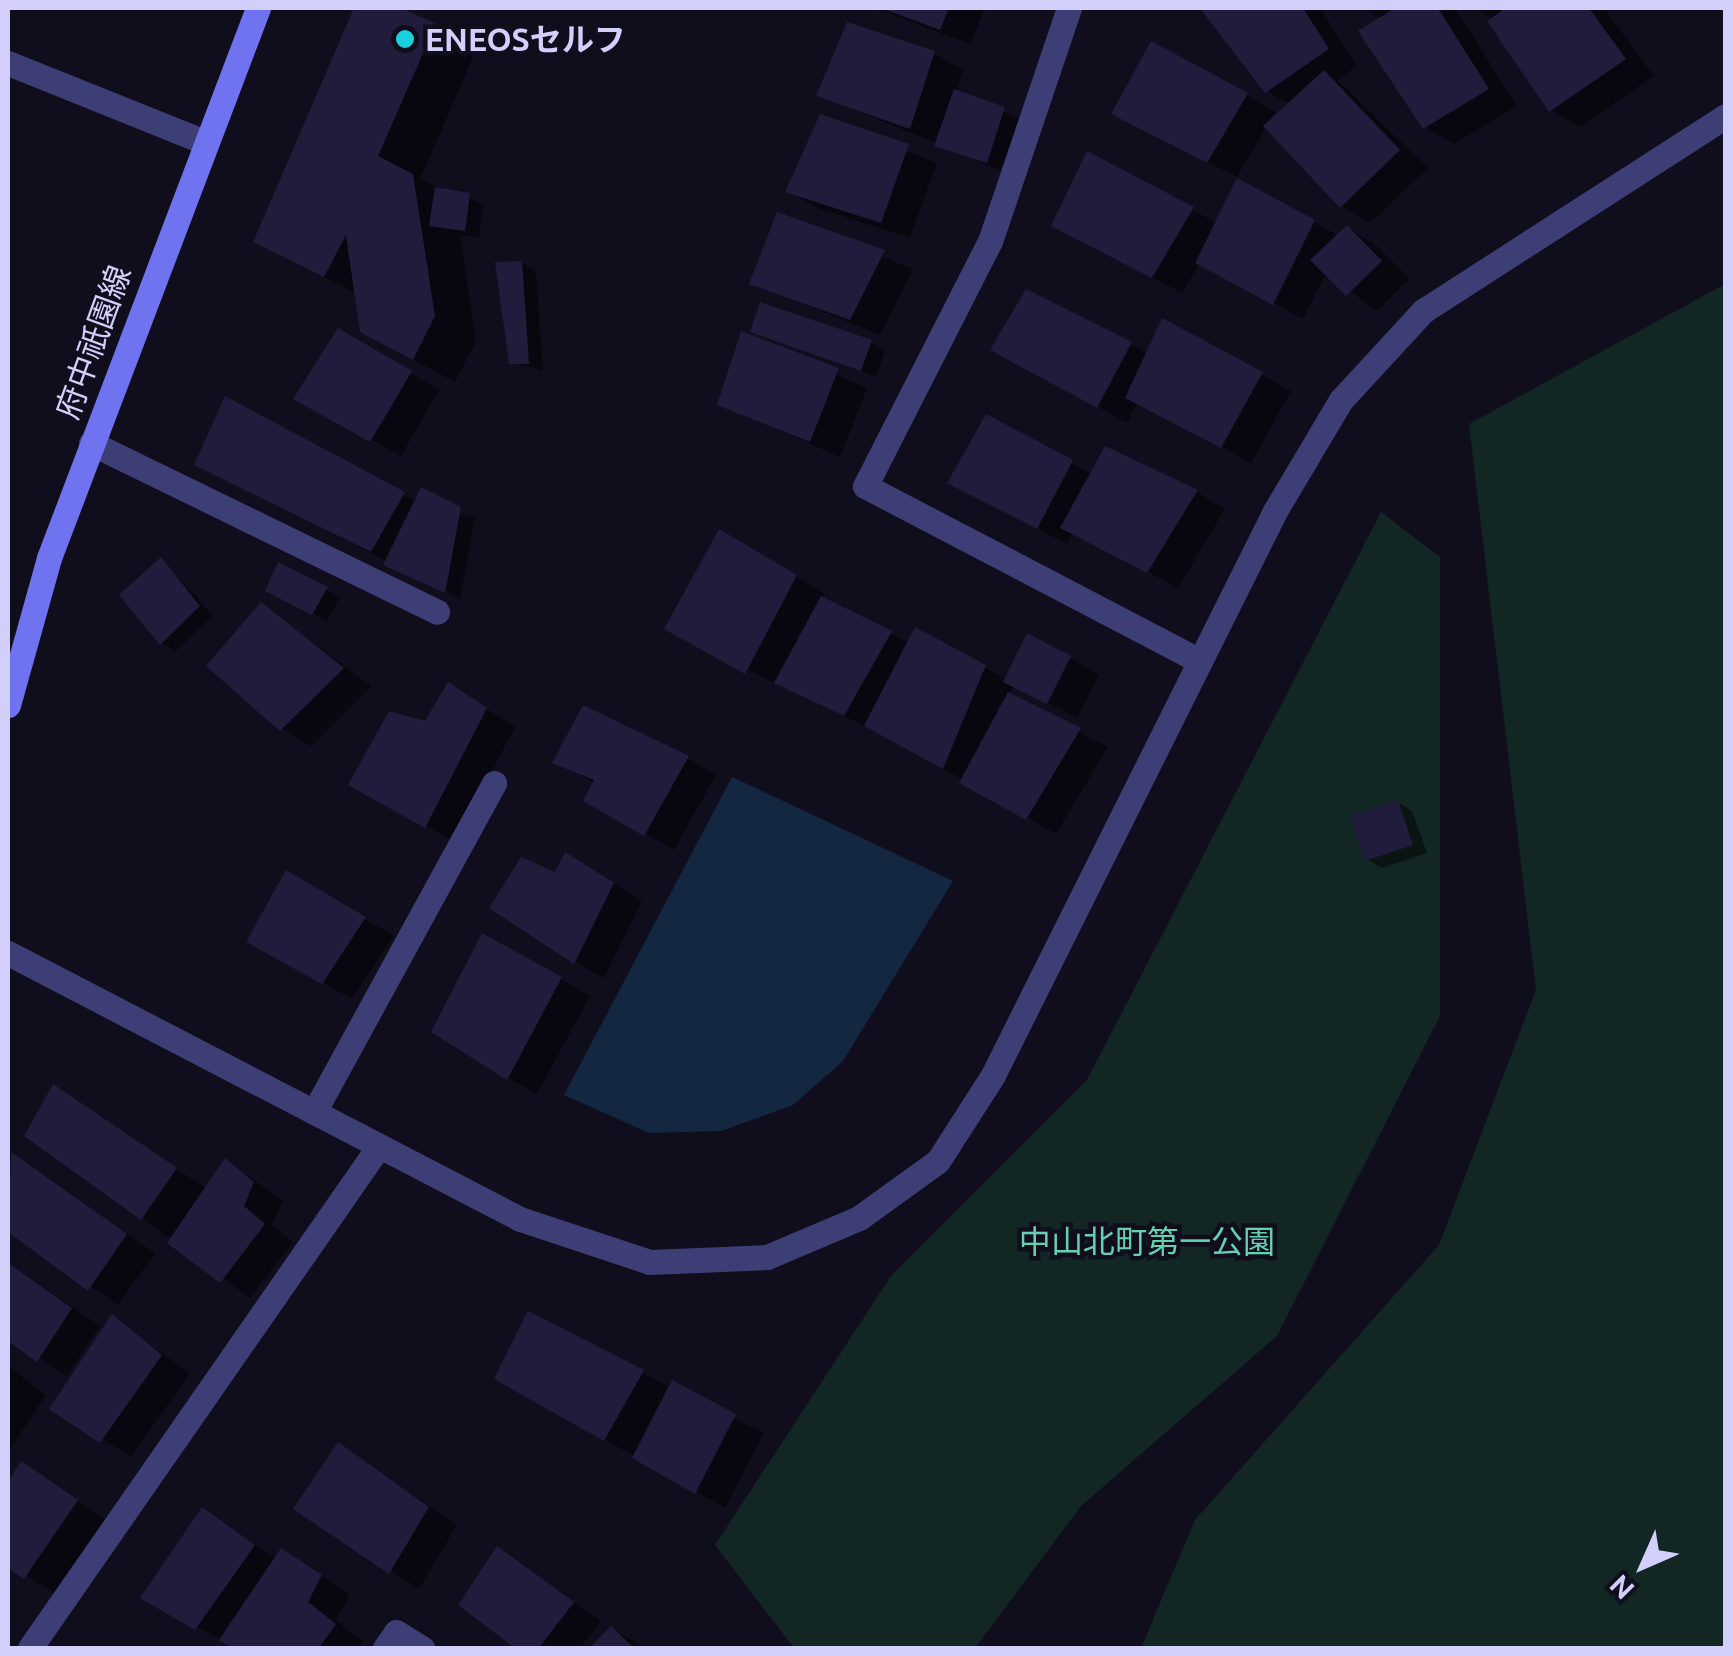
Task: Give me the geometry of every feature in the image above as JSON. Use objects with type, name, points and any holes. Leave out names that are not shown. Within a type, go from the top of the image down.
[{"type":"main road","name":"府中祇園線","points":[[8,705],[91,442],[202,140],[258,8]]},
{"type":"street","points":[[1070,8],[990,240],[865,486],[1200,661]]},
{"type":"street","points":[[8,63],[202,140]]},
{"type":"street","points":[[8,953],[520,1219],[650,1262],[767,1257],[860,1218],[938,1161],[992,1077],[1275,511],[1342,400],[1423,310],[1726,116]]},
{"type":"street","points":[[91,442],[436,612]]},
{"type":"street","points":[[314,1112],[494,783]]},
{"type":"street","points":[[30,1648],[379,1146]]},
{"type":"street","points":[[385,1648],[396,1632],[422,1648]]},
{"type":"green space","points":[[1725,284],[1725,1648],[1141,1648],[1195,1520],[1439,1245],[1536,990],[1469,424]]},
{"type":"green space","name":"中山北町第一公園","points":[[1381,512],[1440,557],[1440,1016],[1277,1336],[1081,1506],[975,1648],[794,1648],[715,1545],[891,1276],[1087,1080]]},
{"type":"water","points":[[732,777],[953,881],[843,1061],[793,1105],[721,1131],[649,1133],[564,1095]]},
{"type":"building","points":[[354,8],[401,8],[436,24],[378,156],[413,174],[435,316],[413,360],[360,332],[346,235],[324,277],[253,242]]},
{"type":"building","points":[[881,8],[949,8],[940,30]]},
{"type":"building","points":[[1303,8],[1329,49],[1265,93],[1202,11]]},
{"type":"building","points":[[1395,8],[1438,8],[1489,89],[1423,129],[1358,31]]},
{"type":"building","points":[[1506,8],[1589,8],[1626,59],[1549,112],[1487,21]]},
{"type":"building","points":[[847,22],[935,51],[910,129],[816,96]]},
{"type":"building","points":[[1151,41],[1248,93],[1207,163],[1111,114]]},
{"type":"building","points":[[1324,70],[1400,150],[1340,208],[1263,126]]},
{"type":"building","points":[[954,89],[1005,107],[987,163],[934,146]]},
{"type":"building","points":[[820,114],[909,144],[881,223],[785,192]]},
{"type":"building","points":[[1087,151],[1194,207],[1152,278],[1051,226]]},
{"type":"building","points":[[1237,178],[1315,220],[1273,305],[1195,263]]},
{"type":"building","points":[[435,187],[470,193],[465,231],[429,226]]},
{"type":"building","points":[[777,212],[885,250],[850,320],[749,284]]},
{"type":"building","points":[[1347,225],[1382,261],[1346,296],[1310,260]]},
{"type":"building","points":[[522,261],[529,364],[509,364],[495,262]]},
{"type":"building","points":[[1026,289],[1132,342],[1097,408],[990,350]]},
{"type":"building","points":[[760,302],[872,340],[861,371],[750,332]]},
{"type":"building","points":[[1162,318],[1263,372],[1221,448],[1125,398]]},
{"type":"building","points":[[338,328],[412,371],[370,442],[293,399]]},
{"type":"building","points":[[741,331],[839,368],[810,442],[717,405]]},
{"type":"building","points":[[225,396],[405,492],[371,552],[194,465]]},
{"type":"building","points":[[986,414],[1073,460],[1037,529],[947,483]]},
{"type":"building","points":[[1105,446],[1198,490],[1147,573],[1060,528]]},
{"type":"building","points":[[421,487],[461,507],[445,593],[383,565]]},
{"type":"building","points":[[719,529],[797,575],[745,674],[664,629]]},
{"type":"building","points":[[161,557],[200,606],[160,645],[119,595]]},
{"type":"building","points":[[278,562],[328,587],[312,615],[265,591]]},
{"type":"building","points":[[821,596],[892,631],[844,716],[774,683]]},
{"type":"building","points":[[261,602],[344,668],[280,731],[206,666]]},
{"type":"building","points":[[915,627],[986,665],[943,769],[864,726]]},
{"type":"building","points":[[1027,633],[1071,656],[1047,704],[1003,682]]},
{"type":"building","points":[[448,682],[487,708],[425,828],[348,785],[389,711],[425,721]]},
{"type":"building","points":[[1008,692],[1081,728],[1026,820],[959,783]]},
{"type":"building","points":[[583,705],[689,756],[644,836],[583,801],[594,780],[552,763]]},
{"type":"building","points":[[1398,800],[1413,845],[1365,861],[1350,816]]},
{"type":"building","points":[[565,852],[614,883],[574,964],[489,908],[521,857],[555,872]]},
{"type":"building","points":[[286,870],[366,917],[322,984],[246,942]]},
{"type":"building","points":[[482,933],[562,977],[507,1080],[431,1032]]},
{"type":"building","points":[[53,1084],[177,1168],[141,1220],[24,1136]]},
{"type":"building","points":[[11,1152],[127,1234],[88,1291],[8,1232]]},
{"type":"building","points":[[225,1158],[254,1182],[244,1206],[265,1224],[220,1283],[167,1243]]},
{"type":"building","points":[[8,1263],[72,1308],[37,1362],[8,1341]]},
{"type":"building","points":[[528,1311],[644,1370],[604,1441],[494,1379]]},
{"type":"building","points":[[112,1314],[162,1355],[100,1443],[49,1409]]},
{"type":"building","points":[[672,1380],[736,1414],[695,1494],[632,1458]]},
{"type":"building","points":[[338,1442],[429,1507],[389,1574],[293,1509]]},
{"type":"building","points":[[21,1461],[78,1500],[24,1579],[8,1568],[8,1482]]},
{"type":"building","points":[[202,1507],[255,1545],[195,1630],[140,1598]]},
{"type":"building","points":[[497,1546],[574,1602],[539,1648],[515,1648],[458,1605]]},
{"type":"building","points":[[281,1548],[322,1575],[308,1602],[336,1624],[319,1648],[232,1648],[219,1640]]},
{"type":"building","points":[[611,1626],[634,1648],[589,1648]]},
{"type":"place","name":"ENEOSセルフ","points":[[405,39]]}]
